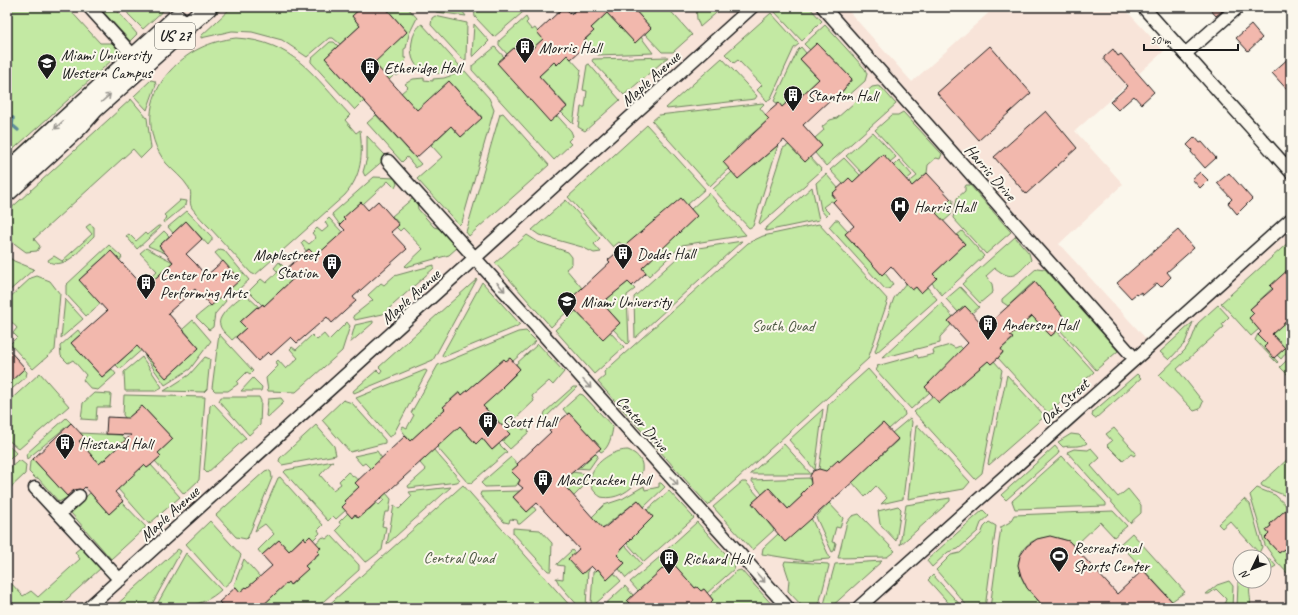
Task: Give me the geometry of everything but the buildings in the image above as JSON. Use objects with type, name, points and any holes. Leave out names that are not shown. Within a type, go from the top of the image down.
[{"type":"highway","name":"US 27","points":[[7,192],[79,126],[190,7]]},
{"type":"highway","name":"US 27","points":[[7,173],[138,61],[208,7]]},
{"type":"street","points":[[89,7],[138,61]]},
{"type":"street","name":"Maple Avenue","points":[[88,608],[752,7]]},
{"type":"street","name":"Harris Drive","points":[[823,7],[1135,359]]},
{"type":"street","points":[[1143,7],[1291,172]]},
{"type":"street","points":[[1185,54],[1238,7]]},
{"type":"street","name":"Center Drive","points":[[388,160],[788,608]]},
{"type":"street","name":"Oak Street","points":[[858,608],[1291,218]]},
{"type":"street","points":[[35,488],[120,580]]},
{"type":"street","points":[[59,514],[79,496]]},
{"type":"shaded area","name":"Miami University","points":[[7,7],[845,7],[912,82],[995,7],[1123,7],[1164,51],[1075,131],[1123,184],[1059,244],[1151,344],[1291,219],[1291,608],[7,608]]},
{"type":"green space","name":"Miami University Western Campus","points":[[7,7],[67,7],[100,43],[112,43],[122,51],[7,155]]},
{"type":"green space","points":[[99,7],[114,7],[137,34],[130,41]]},
{"type":"green space","points":[[127,7],[167,7],[143,29],[128,14]]},
{"type":"green space","points":[[216,7],[223,7],[170,54],[168,54]]},
{"type":"green space","points":[[232,7],[362,7],[352,16],[360,26],[340,44],[333,38],[329,38],[307,57],[282,40],[252,32],[232,31],[201,38],[201,36]]},
{"type":"green space","points":[[385,7],[407,7],[417,18],[409,34],[406,48],[404,49],[404,58],[406,58],[403,69],[397,76],[395,74],[389,80],[370,59],[385,52],[407,32]]},
{"type":"green space","points":[[439,7],[459,7],[466,16],[436,12]]},
{"type":"green space","points":[[474,7],[529,7],[494,37],[475,17]]},
{"type":"green space","points":[[632,7],[667,7],[692,35],[673,52],[662,52],[645,34],[651,28]]},
{"type":"green space","points":[[696,7],[723,7],[700,27],[697,19]]},
{"type":"green space","points":[[778,7],[809,7],[822,21],[802,41],[774,11]]},
{"type":"green space","points":[[607,13],[635,43],[641,37],[653,53],[598,55],[585,40],[594,31],[591,28]]},
{"type":"green space","points":[[771,13],[799,44],[794,48],[771,98],[767,101],[757,90],[762,85],[738,60],[734,63],[725,54]]},
{"type":"green space","points":[[435,16],[467,23],[466,60],[462,59],[431,25],[432,18]]},
{"type":"green space","points":[[526,17],[528,21],[526,23],[532,30],[535,28],[543,39],[523,57],[514,48],[507,54],[499,45],[499,41]]},
{"type":"green space","points":[[422,24],[459,65],[459,68],[449,72],[430,73],[422,70],[416,65],[412,58],[411,49],[413,37],[417,28]]},
{"type":"green space","points":[[474,24],[489,41],[473,57],[472,55]]},
{"type":"green space","points":[[825,25],[865,69],[867,74],[865,81],[846,98],[841,93],[852,79],[817,43],[810,50],[804,44]]},
{"type":"green space","points":[[236,38],[256,41],[273,46],[288,53],[301,63],[350,115],[345,120],[356,133],[360,130],[361,139],[361,156],[358,172],[355,180],[345,195],[255,275],[251,273],[192,208],[190,203],[191,193],[187,184],[166,163],[159,152],[151,128],[152,104],[156,92],[170,71],[184,58],[208,44]]},
{"type":"green space","points":[[330,42],[334,42],[338,46],[325,58],[364,101],[355,110],[311,62],[311,59]]},
{"type":"green space","points":[[495,47],[571,131],[573,136],[568,141],[571,144],[554,160],[472,70],[472,66]]},
{"type":"green space","points":[[801,47],[806,53],[800,59],[819,79],[798,99],[795,95],[782,107],[774,101],[798,50]]},
{"type":"green space","points":[[124,53],[124,60],[7,165],[7,159]]},
{"type":"green space","points":[[567,55],[581,70],[573,124],[561,112],[567,106],[539,76],[554,62],[557,65]]},
{"type":"green space","points":[[668,57],[624,95],[592,61],[593,59]]},
{"type":"green space","points":[[722,58],[757,96],[755,99],[666,108]]},
{"type":"green space","points":[[589,64],[620,100],[585,131],[578,127],[581,107],[585,107],[587,91],[583,90],[587,65]]},
{"type":"green space","points":[[465,71],[489,98],[494,110],[462,222],[459,225],[417,179],[442,157],[431,145],[451,126],[461,137],[482,117],[449,81],[419,113],[401,93],[408,87],[405,84],[413,79],[424,78],[424,80],[433,81],[433,79],[444,78]]},
{"type":"green space","points":[[151,80],[155,81],[156,85],[147,110],[134,96]]},
{"type":"green space","points":[[878,86],[882,88],[896,104],[826,166],[815,153],[822,146],[815,138],[824,130],[822,127],[830,120],[837,118],[872,87]]},
{"type":"green space","points":[[131,99],[147,118],[151,148],[141,158],[133,149],[34,239],[40,246],[37,251],[26,252],[7,238],[7,212]]},
{"type":"green space","points":[[764,104],[760,108],[769,119],[737,147],[729,168],[710,186],[652,121],[659,115]]},
{"type":"green space","points":[[903,112],[942,154],[940,159],[936,158],[928,165],[927,173],[911,187],[907,184],[917,176],[875,130],[892,115],[898,115]]},
{"type":"green space","points":[[503,113],[549,165],[469,236],[466,232],[500,114]]},
{"type":"green space","points":[[376,115],[421,164],[416,168],[407,157],[402,162],[367,123]]},
{"type":"green space","points":[[647,125],[705,189],[687,205],[625,247],[619,242],[613,247],[568,197]]},
{"type":"green space","points":[[873,132],[896,157],[890,162],[883,155],[862,173],[846,156]]},
{"type":"green space","points":[[367,136],[386,156],[385,159],[365,176],[363,172],[367,158]]},
{"type":"green space","points":[[778,145],[753,226],[749,228],[713,189],[732,172],[754,166]]},
{"type":"green space","points":[[789,145],[810,157],[822,170],[761,224],[759,223],[783,148]]},
{"type":"green space","points":[[844,158],[860,175],[853,182],[843,184],[830,170]]},
{"type":"green space","points":[[899,160],[912,175],[905,181],[893,166]]},
{"type":"green space","points":[[826,174],[838,188],[832,194],[836,199],[823,207],[829,213],[826,216],[821,210],[816,183]]},
{"type":"green space","points":[[374,177],[395,178],[397,184],[395,188],[388,181],[363,204],[361,202],[344,218],[345,220],[340,225],[332,214]]},
{"type":"green space","points":[[966,185],[970,185],[1011,232],[986,254],[953,218],[957,198],[965,191]]},
{"type":"green space","points":[[812,187],[819,220],[766,231],[765,229]]},
{"type":"green space","points":[[709,193],[746,235],[682,245],[649,276],[642,268],[696,216],[691,209]]},
{"type":"green space","points":[[413,198],[417,202],[418,209],[434,227],[442,229],[458,247],[449,255],[406,267],[405,266],[423,249],[403,228],[400,231],[396,227],[399,224],[392,216]]},
{"type":"green space","points":[[951,199],[953,200],[951,215],[943,222],[935,214]]},
{"type":"green space","points":[[179,200],[187,201],[186,205],[164,223],[163,221],[167,218],[164,215],[180,201]]},
{"type":"green space","points":[[566,200],[600,238],[594,244],[601,252],[594,253],[582,247],[539,235],[532,230]]},
{"type":"green space","points":[[187,211],[212,237],[212,240],[208,245],[186,221],[173,233],[168,227]]},
{"type":"green space","points":[[329,218],[343,233],[316,257],[309,249],[306,251],[301,243],[304,240],[309,244],[316,238],[312,233],[317,228],[322,232],[328,227],[325,222]]},
{"type":"green space","points":[[835,220],[838,220],[848,231],[845,234],[882,274],[884,272],[893,284],[889,289],[885,289],[829,227]]},
{"type":"green space","points":[[90,224],[94,227],[94,236],[74,256],[62,263],[56,264],[49,262],[48,260],[54,256],[62,261],[92,234],[86,227]]},
{"type":"green space","name":"South Quad","points":[[819,224],[888,300],[868,359],[859,367],[858,370],[708,505],[598,382],[605,376],[604,372],[748,243],[763,236]]},
{"type":"green space","points":[[160,226],[160,228],[137,249],[126,236],[129,234],[136,241],[145,233],[147,235]]},
{"type":"green space","points":[[164,231],[169,236],[159,246],[165,253],[148,246]]},
{"type":"green space","points":[[962,231],[984,256],[942,295],[932,283],[933,274],[965,244],[957,235]]},
{"type":"green space","points":[[527,235],[538,242],[568,252],[572,257],[572,264],[566,269],[582,288],[572,307],[551,327],[495,263]]},
{"type":"green space","points":[[1015,237],[1029,253],[1031,260],[1022,270],[1010,276],[995,268],[986,276],[992,284],[993,292],[980,303],[962,284]]},
{"type":"green space","points":[[1291,240],[1291,271],[1250,309],[1254,313],[1249,318],[1259,329],[1251,336],[1221,303]]},
{"type":"green space","points":[[742,241],[635,338],[634,297],[686,250]]},
{"type":"green space","points":[[109,245],[122,257],[120,260],[111,251],[79,280],[108,297],[86,316],[66,294],[66,285]]},
{"type":"green space","points":[[146,248],[173,262],[145,288],[142,285],[157,271],[140,253]]},
{"type":"green space","points":[[220,249],[224,250],[249,280],[231,296],[226,292],[239,280],[215,253]]},
{"type":"green space","points":[[7,256],[14,261],[34,269],[7,293]]},
{"type":"green space","points":[[279,262],[284,267],[281,270],[291,281],[264,306],[249,292],[261,279],[266,283],[278,272],[274,268]]},
{"type":"green space","points":[[434,265],[434,268],[383,314],[355,320],[353,316],[373,300],[368,295],[381,283],[384,285],[394,276]]},
{"type":"green space","points":[[1037,268],[1045,269],[1118,351],[1096,370],[1059,329],[1067,321],[1035,282],[1008,306],[1002,302],[1002,299]]},
{"type":"green space","points":[[37,276],[50,281],[60,294],[55,350],[33,369],[10,344],[17,337],[13,333],[17,328],[7,317],[7,300],[31,278]]},
{"type":"green space","points":[[477,279],[433,360],[354,393],[353,391],[377,370],[380,373],[382,370],[379,367]]},
{"type":"green space","points":[[482,282],[520,324],[443,357],[442,355]]},
{"type":"green space","points":[[628,282],[635,289],[627,295],[629,342],[627,344],[613,329],[620,323],[602,303]]},
{"type":"green space","points":[[906,283],[912,290],[916,287],[921,293],[927,287],[937,299],[876,353],[875,351],[894,298]]},
{"type":"green space","points":[[960,287],[979,307],[972,313],[965,306],[958,312],[946,299]]},
{"type":"green space","points":[[245,294],[259,307],[257,307],[240,322],[246,328],[232,340],[220,325],[221,317],[228,308]]},
{"type":"green space","points":[[222,296],[226,301],[215,314],[213,327],[209,330],[196,317]]},
{"type":"green space","points":[[65,299],[83,319],[61,338]]},
{"type":"green space","points":[[941,303],[953,317],[948,321],[951,325],[940,337],[940,343],[882,358]]},
{"type":"green space","points":[[1218,305],[1229,317],[1222,324],[1224,327],[1177,369],[1203,402],[1200,409],[1194,411],[1159,375],[1185,350],[1191,341],[1198,323]]},
{"type":"green space","points":[[576,311],[583,319],[610,332],[624,347],[594,374],[555,330]]},
{"type":"green space","points":[[1032,316],[1051,336],[1057,331],[1094,372],[1048,413],[998,358],[1003,353],[1001,349],[1013,339],[1010,336]]},
{"type":"green space","points":[[1291,317],[1291,347],[1281,359],[1277,355],[1285,348],[1272,334]]},
{"type":"green space","points":[[193,320],[211,341],[190,369],[165,385],[144,355],[152,347],[166,378],[199,348],[183,329]]},
{"type":"green space","points":[[373,321],[373,323],[350,343],[355,325]]},
{"type":"green space","points":[[347,322],[350,326],[342,351],[296,392],[268,391],[266,378],[278,366],[276,362],[278,360],[286,369],[298,358],[290,349],[292,347],[296,350],[312,335],[317,340],[324,334],[329,340]]},
{"type":"green space","points":[[1193,322],[1185,343],[1169,360],[1160,352]]},
{"type":"green space","points":[[78,330],[81,334],[71,343],[102,377],[112,369],[116,374],[98,390],[91,389],[83,380],[86,375],[73,360],[68,363],[61,356],[60,346]]},
{"type":"green space","points":[[526,331],[536,341],[513,361],[510,358],[506,361],[504,359],[462,395],[459,392],[443,407],[445,409],[410,441],[401,429],[403,426],[407,428],[414,415],[411,413],[438,365],[518,332]]},
{"type":"green space","points":[[219,334],[253,371],[250,374],[247,372],[237,382],[238,384],[228,391],[215,391],[212,388]]},
{"type":"green space","points":[[1258,334],[1267,344],[1264,347],[1278,362],[1277,363],[1255,340]]},
{"type":"green space","points":[[140,343],[145,347],[120,369],[116,365]]},
{"type":"green space","points":[[538,344],[564,372],[553,385],[549,381],[532,396],[534,401],[514,420],[523,430],[528,426],[530,428],[528,431],[529,432],[510,449],[502,441],[510,434],[491,414],[485,420],[477,411],[517,373],[516,372],[520,369],[516,364]]},
{"type":"green space","points":[[950,345],[955,348],[960,346],[963,349],[925,387],[930,392],[911,409],[876,370],[878,367],[877,366],[917,355],[918,358],[934,354],[933,350]]},
{"type":"green space","points":[[1291,356],[1291,378],[1280,367]]},
{"type":"green space","points":[[142,357],[162,387],[156,391],[125,391],[124,372]]},
{"type":"green space","points":[[205,357],[210,359],[207,389],[204,392],[164,391],[189,375]]},
{"type":"green space","points":[[988,361],[991,364],[994,361],[1002,370],[982,473],[975,479],[914,412],[933,396],[939,402]]},
{"type":"green space","points":[[24,369],[27,372],[26,377],[7,393],[7,385]]},
{"type":"green space","points":[[868,369],[904,410],[905,415],[889,429],[883,423],[839,462],[838,461],[825,472],[819,469],[828,405]]},
{"type":"green space","points":[[425,370],[427,371],[393,435],[389,437],[356,398]]},
{"type":"green space","points":[[40,373],[69,406],[19,449],[7,439],[7,403]]},
{"type":"green space","points":[[1137,374],[1141,378],[1096,418],[1092,416],[1093,412]]},
{"type":"green space","points":[[1007,375],[1045,416],[989,465],[988,464]]},
{"type":"green space","points":[[253,378],[262,387],[261,391],[241,391]]},
{"type":"green space","points":[[573,387],[577,387],[543,420],[545,412]]},
{"type":"green space","points":[[94,393],[111,394],[110,407],[97,407],[96,420],[81,419],[83,403]]},
{"type":"green space","points":[[580,394],[583,395],[613,427],[608,445],[601,452],[599,450],[601,448],[569,413],[567,414],[563,409]]},
{"type":"green space","points":[[124,395],[205,397],[199,480],[184,494],[155,461],[161,456],[158,453],[173,439],[142,406],[130,416],[132,419],[126,419],[123,415]]},
{"type":"green space","points":[[221,397],[259,397],[261,401],[260,425],[249,435],[219,401]]},
{"type":"green space","points":[[281,398],[284,402],[268,417],[266,416],[268,399]]},
{"type":"green space","points":[[343,400],[352,403],[385,440],[385,443],[350,452],[322,420]]},
{"type":"green space","points":[[213,403],[246,438],[207,473],[204,470],[210,406]]},
{"type":"green space","points":[[823,409],[815,470],[789,440]]},
{"type":"green space","points":[[66,418],[71,423],[27,459],[26,454]]},
{"type":"green space","points":[[910,418],[912,422],[903,499],[881,504],[887,498],[876,486],[865,497],[852,482],[898,440],[892,433]]},
{"type":"green space","points":[[316,425],[334,446],[336,455],[282,465],[279,461],[280,458]]},
{"type":"green space","points":[[460,426],[476,444],[482,438],[492,450],[499,444],[507,452],[471,483],[467,482],[436,446]]},
{"type":"green space","points":[[916,426],[918,426],[970,482],[964,489],[908,499]]},
{"type":"green space","points":[[1114,428],[1136,453],[1134,456],[1131,454],[1123,461],[1107,445],[1112,441],[1106,434]]},
{"type":"green space","points":[[80,433],[121,435],[126,440],[99,464],[79,441]]},
{"type":"green space","points":[[1071,434],[1079,435],[1087,443],[1085,445],[1063,447],[1058,442]]},
{"type":"green space","points":[[7,443],[16,453],[7,462]]},
{"type":"green space","points":[[784,444],[811,474],[750,474]]},
{"type":"green space","points":[[1055,446],[1059,451],[1058,454],[1006,500],[1001,495]]},
{"type":"green space","points":[[1091,448],[1100,458],[1091,466],[1118,497],[1128,489],[1141,505],[1141,513],[1130,523],[1067,452],[1074,449],[1088,450]]},
{"type":"green space","points":[[433,449],[460,480],[457,482],[409,488],[408,486],[426,470],[420,463]]},
{"type":"green space","points":[[628,450],[638,456],[642,464],[642,473],[630,488],[621,494],[611,497],[601,497],[593,490],[590,482],[591,475],[595,467],[610,455],[619,451]]},
{"type":"green space","points":[[377,451],[385,463],[376,474],[365,463],[362,465],[354,456]]},
{"type":"green space","points":[[595,453],[598,456],[589,469],[576,468],[579,465],[581,467]]},
{"type":"green space","points":[[1062,456],[1106,503],[1106,506],[1015,509],[1012,501]]},
{"type":"green space","points":[[1291,456],[1291,498],[1289,500],[1286,496],[1262,486],[1261,484]]},
{"type":"green space","points":[[511,457],[518,465],[512,471],[520,480],[516,486],[485,487],[481,483]]},
{"type":"green space","points":[[33,459],[68,497],[59,502],[38,478],[36,479],[29,472],[30,462]]},
{"type":"green space","points":[[18,461],[21,461],[26,465],[25,474],[7,491],[7,471]]},
{"type":"green space","points":[[333,461],[320,475],[333,490],[341,484],[339,481],[348,472],[359,479],[355,483],[359,487],[344,501],[346,503],[342,507],[346,510],[336,519],[333,516],[328,521],[284,472],[286,470]]},
{"type":"green space","points":[[144,465],[147,468],[151,465],[180,497],[149,524],[118,489]]},
{"type":"green space","points":[[268,470],[271,472],[272,478],[248,537],[246,539],[236,537],[216,515],[265,471]]},
{"type":"green space","points":[[572,472],[587,474],[585,485],[573,497],[558,484]]},
{"type":"green space","points":[[280,477],[323,525],[318,530],[320,533],[313,540],[310,536],[306,540],[303,537],[289,551],[279,540],[262,555],[258,550],[274,534],[265,524],[255,531],[278,478]]},
{"type":"green space","points":[[809,478],[812,484],[788,509],[769,488],[762,494],[751,480]]},
{"type":"green space","points":[[742,482],[746,482],[759,497],[752,503],[774,530],[752,550],[713,507]]},
{"type":"green space","points":[[659,483],[665,487],[644,507],[638,500],[600,530],[590,519],[604,505],[622,499],[644,486],[645,490],[659,487]]},
{"type":"green space","name":"Central Quad","points":[[463,485],[572,608],[325,608]]},
{"type":"green space","points":[[451,487],[387,544],[394,505],[399,509],[412,496],[409,492]]},
{"type":"green space","points":[[1257,488],[1275,495],[1289,508],[1270,524],[1271,526],[1266,530],[1269,534],[1265,538],[1279,553],[1284,549],[1291,549],[1291,573],[1289,575],[1272,555],[1272,549],[1268,549],[1265,545],[1250,495]]},
{"type":"green space","points":[[520,491],[513,497],[527,512],[533,506],[536,510],[520,524],[518,524],[517,520],[510,519],[509,523],[504,522],[480,495],[481,492]]},
{"type":"green space","points":[[669,491],[694,518],[644,562],[627,543],[653,517],[647,510]]},
{"type":"green space","points":[[90,493],[109,514],[122,502],[146,527],[111,559],[71,513],[71,510]]},
{"type":"green space","points":[[386,493],[391,499],[389,512],[385,512],[382,526],[386,527],[382,550],[365,562],[336,530],[341,525],[339,522],[348,513],[352,517],[370,509],[376,503],[379,505],[384,500],[382,497]]},
{"type":"green space","points":[[950,498],[950,501],[900,545],[906,505]]},
{"type":"green space","points":[[1244,499],[1250,504],[1262,547],[1261,549],[1255,549],[1230,521],[1222,528],[1218,524]]},
{"type":"green space","points":[[829,503],[843,518],[840,528],[836,527],[832,542],[836,543],[834,551],[832,552],[816,517]]},
{"type":"green space","points":[[898,506],[901,509],[896,541],[880,524],[878,511]]},
{"type":"green space","points":[[983,510],[989,516],[981,523],[978,531],[958,549],[948,552],[932,567],[927,561],[928,559]]},
{"type":"green space","points":[[1113,511],[1127,526],[1114,537],[1100,522],[1075,546],[1058,538],[1048,537],[1031,542],[1024,548],[1020,556],[1019,566],[1022,578],[1028,589],[1045,608],[990,608],[1001,527],[1010,522],[1014,515]]},
{"type":"green space","points":[[859,514],[895,551],[887,557],[838,558],[847,522],[852,516]]},
{"type":"green space","points":[[811,518],[830,558],[829,559],[806,561],[762,554],[763,548],[778,534],[785,541]]},
{"type":"green space","points":[[210,521],[241,555],[231,581],[224,587],[186,544]]},
{"type":"green space","points":[[697,522],[735,564],[734,569],[707,593],[704,589],[701,591],[697,587],[695,588],[663,553]]},
{"type":"green space","points":[[989,522],[996,526],[985,608],[969,608],[936,570],[951,555],[960,553],[981,534],[984,527]]},
{"type":"green space","points":[[513,528],[540,530],[552,543],[551,571],[548,571],[513,533]]},
{"type":"green space","points":[[1132,533],[1185,592],[1172,601],[1120,544]]},
{"type":"green space","points":[[331,535],[359,565],[359,570],[316,608],[264,608],[263,605],[288,582],[291,585],[307,569],[305,566],[319,554],[317,551],[320,548],[316,543],[323,537],[326,539]]},
{"type":"green space","points":[[625,545],[642,564],[626,578],[619,569],[625,563],[617,555]]},
{"type":"green space","points":[[80,548],[84,549],[101,568],[57,608],[17,608],[7,597],[7,579],[23,596],[31,591],[38,597],[80,559],[75,552]]},
{"type":"green space","points":[[178,549],[181,551],[150,608],[113,608]]},
{"type":"green space","points":[[572,550],[588,568],[586,608],[580,608],[559,584],[556,578],[563,579],[564,566],[557,564]]},
{"type":"green space","points":[[186,553],[221,590],[198,604],[173,608],[155,608]]},
{"type":"green space","points":[[661,556],[668,564],[638,591],[630,582]]},
{"type":"green space","points":[[244,559],[260,577],[240,592],[234,585]]},
{"type":"green space","points":[[785,561],[828,564],[829,566],[818,608],[804,608],[788,591],[789,579],[784,564]]},
{"type":"green space","points":[[882,561],[830,608],[823,608],[835,564]]},
{"type":"green space","points":[[1272,561],[1276,566],[1272,568]]},
{"type":"green space","points":[[598,569],[607,579],[614,573],[621,581],[593,606],[591,604],[593,572]]},
{"type":"green space","points":[[741,570],[775,608],[710,608],[713,600],[710,596],[737,571]]},
{"type":"green space","points":[[933,575],[963,608],[953,608],[928,580]]},
{"type":"green space","points":[[1229,581],[1232,585],[1232,608],[1223,608],[1226,599],[1216,589],[1209,594],[1206,594],[1217,585]]},
{"type":"green space","points":[[625,586],[633,595],[627,601],[634,608],[601,608]]},
{"type":"green space","points":[[1238,589],[1250,589],[1251,602],[1249,608],[1237,608]]},
{"type":"waterway","points":[[7,117],[13,118],[12,125],[18,130]]},
{"type":"place","name":"Morris Hall","points":[[525,64]]},
{"type":"place","name":"Miami University Western Campus","points":[[47,80]]},
{"type":"place","name":"Etheridge Hall","points":[[370,84]]},
{"type":"place","name":"Stanton Hall","points":[[793,112]]},
{"type":"place","name":"Harris Hall","points":[[900,223]]},
{"type":"place","name":"Dodds Hall","points":[[623,270]]},
{"type":"place","name":"Maplestreet Station","points":[[332,280]]},
{"type":"place","name":"Center for the Performing Arts","points":[[146,300]]},
{"type":"place","name":"Miami University","points":[[567,318]]},
{"type":"place","name":"Anderson Hall","points":[[988,341]]},
{"type":"place","name":"Scott Hall","points":[[488,438]]},
{"type":"place","name":"Hiestand Hall","points":[[65,460]]},
{"type":"place","name":"MacCracken Hall","points":[[543,496]]},
{"type":"place","name":"Recreational Sports Center","points":[[1059,573]]},
{"type":"place","name":"Richard Hall","points":[[669,575]]}]
